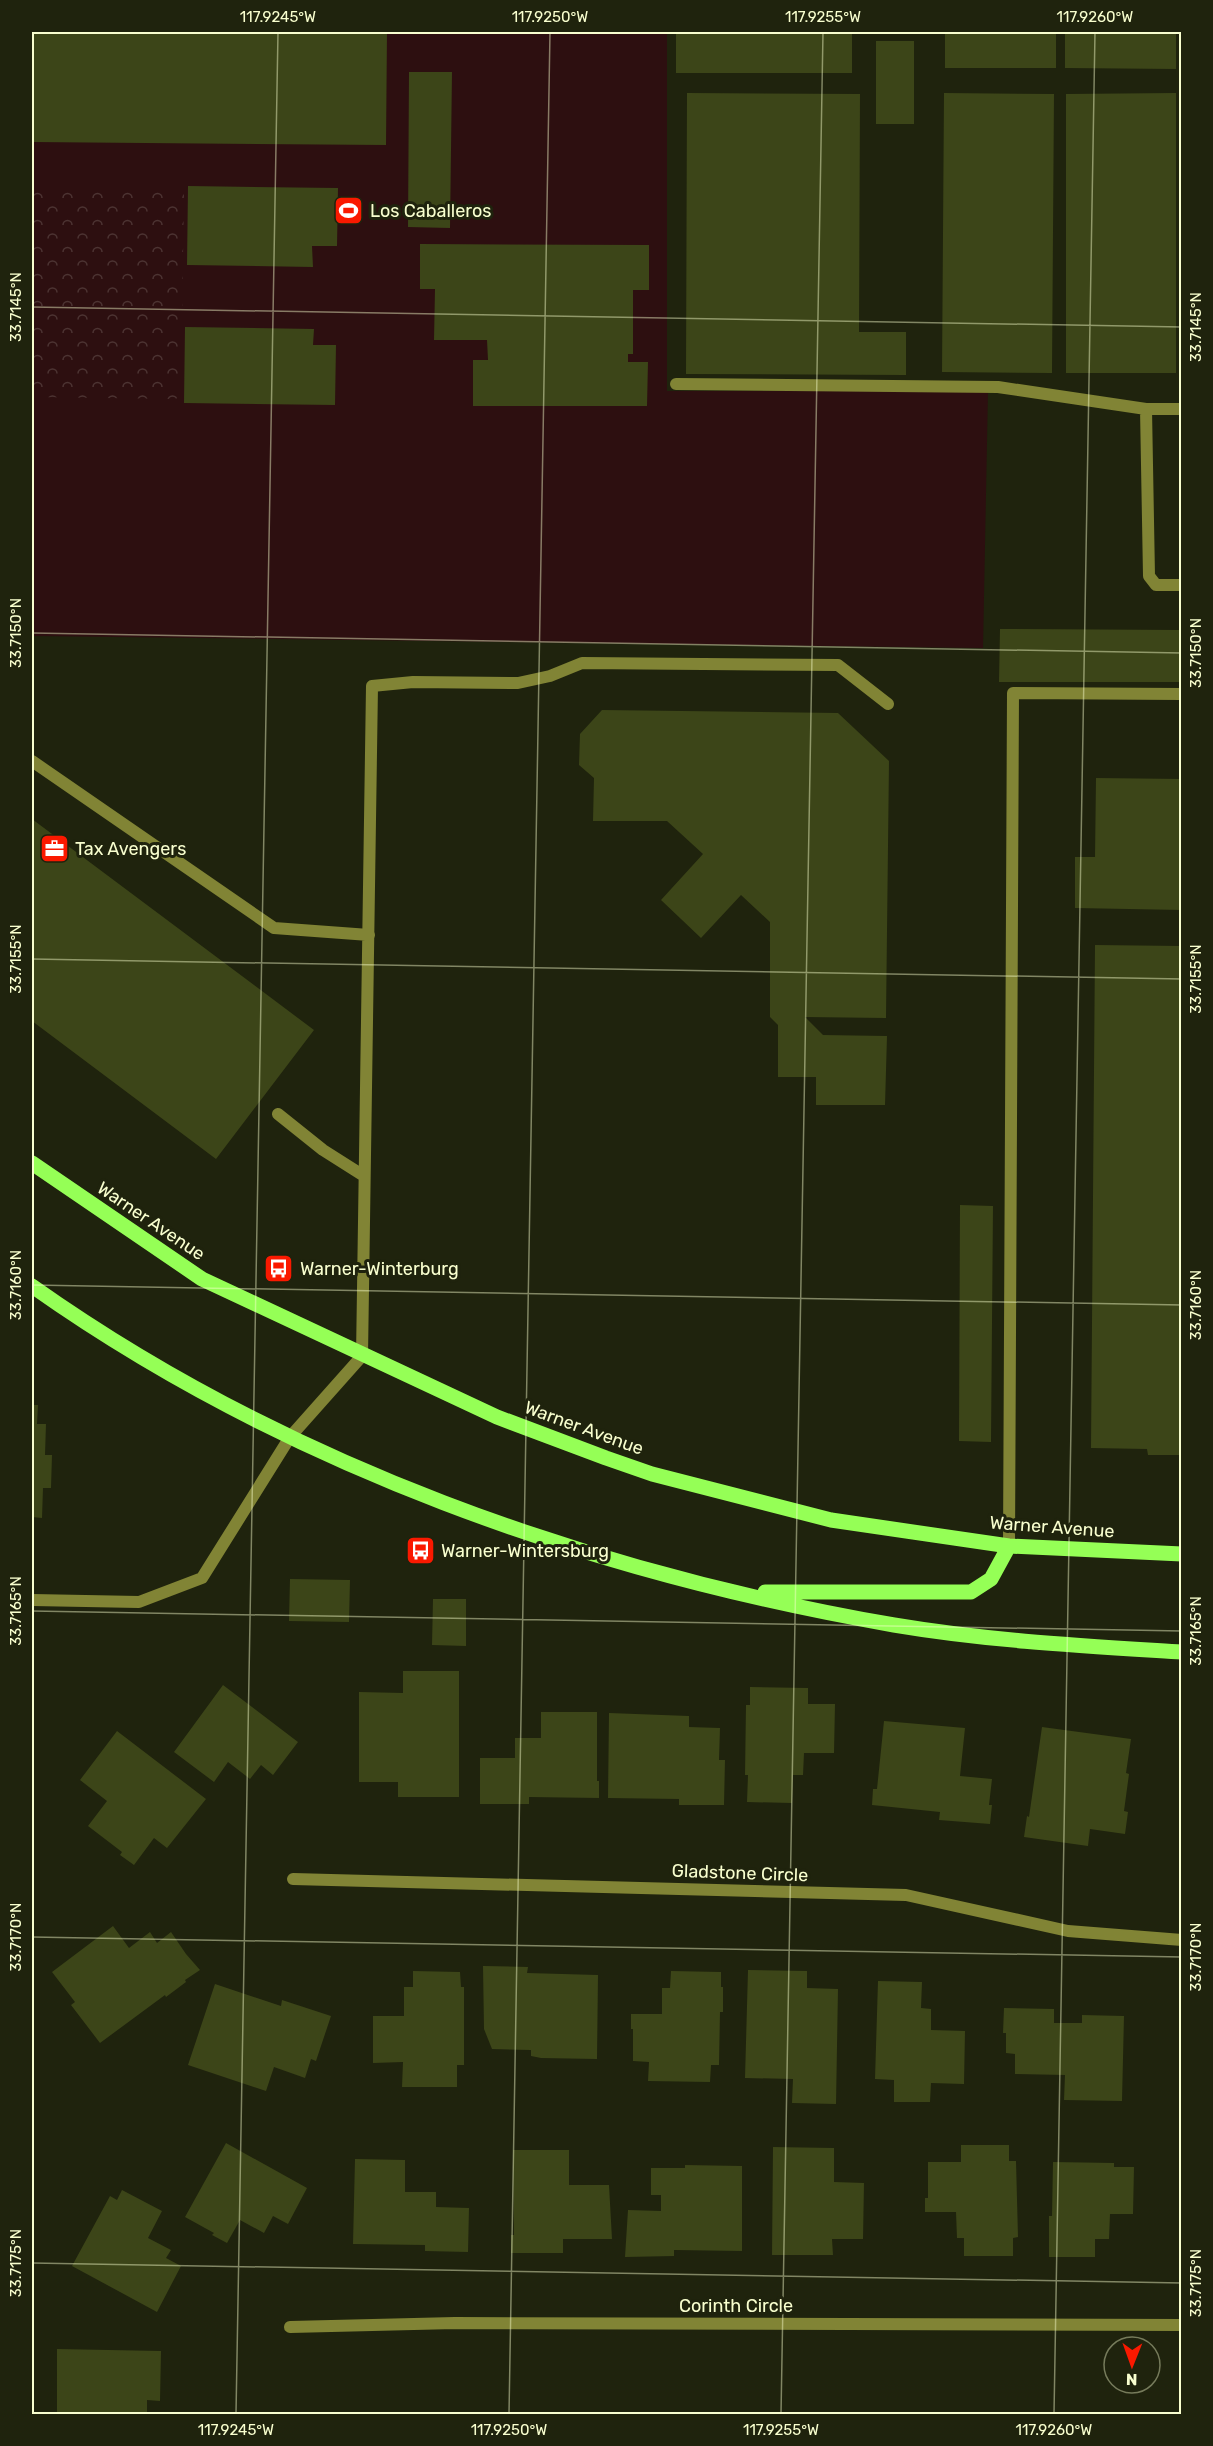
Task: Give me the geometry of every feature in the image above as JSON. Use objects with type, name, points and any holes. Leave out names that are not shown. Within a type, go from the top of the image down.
[{"type":"main road","name":"Warner Avenue","points":[[32,1163],[202,1279],[362,1356],[497,1417],[652,1474],[831,1520],[1009,1546],[1182,1554]]},
{"type":"main road","points":[[32,1286],[93,1329],[290,1437],[425,1496],[578,1549],[732,1592],[895,1625],[1030,1642],[1182,1652]]},
{"type":"main road","points":[[732,1592],[971,1592],[991,1579],[1009,1546]]},
{"type":"street","points":[[676,384],[998,387],[1146,409],[1182,410]]},
{"type":"street","points":[[1146,409],[1149,576],[1156,585],[1182,585]]},
{"type":"street","points":[[32,1600],[139,1602],[202,1578],[290,1437],[362,1356],[372,686],[413,682],[518,683],[550,676],[582,663],[838,665],[888,704]]},
{"type":"street","points":[[1009,1546],[1013,693],[1182,694]]},
{"type":"street","points":[[32,761],[274,928],[369,935]]},
{"type":"street","points":[[278,1114],[323,1150],[364,1176]]},
{"type":"street","name":"Gladstone Circle","points":[[293,1879],[906,1895],[1068,1931],[1182,1940]]},
{"type":"street","name":"Corinth Circle","points":[[290,2327],[455,2323],[1182,2325]]},
{"type":"green space","name":"Los Caballeros","points":[[32,32],[667,32],[667,391],[988,391],[983,648],[32,636]]},
{"type":"green space","points":[[32,187],[184,188],[181,393],[176,399],[32,397]]},
{"type":"building","points":[[32,32],[387,32],[386,145],[32,142]]},
{"type":"building","points":[[676,32],[852,32],[852,73],[676,73]]},
{"type":"building","points":[[945,32],[1056,32],[1056,68],[945,68]]},
{"type":"building","points":[[1065,32],[1176,32],[1176,69],[1065,68]]},
{"type":"building","points":[[876,41],[914,41],[914,124],[876,124]]},
{"type":"building","points":[[409,72],[452,72],[450,228],[408,227]]},
{"type":"building","points":[[687,93],[860,94],[859,332],[906,332],[906,375],[686,374]]},
{"type":"building","points":[[944,93],[1054,94],[1052,373],[942,372]]},
{"type":"building","points":[[1176,93],[1176,373],[1066,373],[1066,94]]},
{"type":"building","points":[[188,186],[338,188],[337,246],[312,246],[313,267],[187,265]]},
{"type":"building","points":[[420,244],[649,245],[649,290],[633,290],[633,354],[628,354],[628,362],[648,362],[647,406],[473,406],[473,360],[488,360],[487,340],[434,340],[435,289],[420,289]]},
{"type":"building","points":[[185,327],[314,329],[313,345],[336,345],[335,405],[184,403]]},
{"type":"building","points":[[1000,629],[1182,630],[1182,682],[999,682]]},
{"type":"building","points":[[602,710],[838,713],[889,761],[886,1018],[805,1017],[823,1035],[887,1036],[885,1105],[816,1105],[816,1077],[778,1077],[778,1025],[770,1017],[770,922],[741,895],[701,938],[661,900],[703,854],[667,821],[593,821],[594,778],[579,765],[580,734]]},
{"type":"building","points":[[1096,778],[1182,779],[1182,910],[1075,908],[1075,857],[1095,857]]},
{"type":"building","points":[[32,819],[314,1030],[216,1159],[32,1021]]},
{"type":"building","points":[[1095,945],[1182,946],[1182,1455],[1148,1455],[1147,1449],[1091,1448]]},
{"type":"building","points":[[960,1205],[993,1206],[991,1442],[959,1441]]},
{"type":"building","points":[[32,1405],[38,1405],[37,1424],[46,1424],[45,1455],[52,1455],[51,1488],[43,1488],[42,1518],[32,1517]]},
{"type":"building","points":[[290,1579],[350,1580],[349,1622],[289,1621]]},
{"type":"building","points":[[433,1599],[466,1599],[466,1646],[432,1645]]},
{"type":"building","points":[[403,1671],[459,1671],[459,1797],[398,1797],[398,1782],[359,1782],[359,1692],[403,1693]]},
{"type":"building","points":[[223,1685],[298,1742],[273,1775],[261,1765],[250,1779],[228,1762],[214,1782],[174,1752]]},
{"type":"building","points":[[750,1687],[808,1688],[808,1704],[835,1704],[834,1753],[804,1753],[803,1775],[793,1775],[792,1803],[747,1802],[746,1705],[750,1705]]},
{"type":"building","points":[[541,1712],[597,1712],[599,1798],[529,1797],[529,1804],[480,1804],[480,1758],[515,1758],[515,1738],[541,1738]]},
{"type":"building","points":[[609,1713],[689,1716],[689,1727],[720,1728],[719,1760],[725,1760],[724,1805],[679,1805],[679,1799],[608,1798]]},
{"type":"building","points":[[884,1721],[965,1728],[960,1776],[992,1779],[989,1805],[992,1805],[990,1824],[939,1820],[940,1812],[872,1805],[873,1789],[877,1789]]},
{"type":"building","points":[[1042,1727],[1131,1739],[1126,1773],[1129,1774],[1124,1811],[1128,1812],[1125,1834],[1090,1829],[1088,1846],[1024,1837]]},
{"type":"building","points":[[117,1731],[206,1799],[167,1848],[154,1838],[134,1865],[120,1855],[122,1852],[88,1826],[107,1801],[80,1780]]},
{"type":"building","points":[[113,1926],[129,1948],[150,1932],[157,1943],[171,1932],[200,1970],[100,2043],[71,2005],[75,2002],[52,1972]]},
{"type":"building","points":[[483,1966],[528,1967],[527,1973],[598,1975],[597,2059],[541,2058],[531,2056],[531,2050],[492,2049],[484,2029]]},
{"type":"building","points":[[748,1970],[807,1971],[807,1988],[838,1989],[836,2104],[792,2103],[793,2079],[745,2078]]},
{"type":"building","points":[[413,1971],[460,1972],[461,1987],[464,1987],[464,2065],[457,2065],[457,2087],[402,2087],[403,2062],[373,2063],[373,2016],[404,2016],[404,1987],[413,1987]]},
{"type":"building","points":[[671,1971],[721,1972],[723,2012],[720,2012],[719,2065],[711,2065],[710,2082],[648,2081],[649,2062],[633,2061],[631,2014],[662,2014],[662,1988],[670,1988]]},
{"type":"building","points":[[878,1981],[922,1982],[921,2008],[931,2009],[931,2030],[965,2031],[964,2084],[931,2083],[930,2102],[894,2102],[894,2080],[875,2079]]},
{"type":"building","points":[[215,1984],[281,2006],[282,2000],[331,2016],[316,2061],[311,2059],[305,2078],[274,2067],[266,2091],[188,2065]]},
{"type":"building","points":[[1004,2008],[1054,2009],[1054,2023],[1082,2023],[1082,2015],[1124,2016],[1122,2101],[1064,2100],[1065,2075],[1015,2074],[1015,2054],[1006,2053],[1006,2033],[1003,2033]]},
{"type":"building","points":[[226,2143],[307,2188],[288,2224],[273,2216],[264,2233],[240,2220],[227,2243],[185,2217]]},
{"type":"building","points":[[961,2145],[1009,2145],[1009,2161],[1016,2161],[1018,2237],[1013,2238],[1013,2256],[964,2256],[964,2238],[957,2238],[956,2212],[925,2212],[925,2198],[928,2198],[928,2162],[961,2162]]},
{"type":"building","points":[[773,2147],[834,2148],[834,2182],[864,2183],[863,2239],[832,2239],[833,2255],[772,2255]]},
{"type":"building","points":[[513,2150],[569,2150],[569,2185],[609,2185],[612,2239],[563,2239],[563,2253],[511,2253],[511,2235],[514,2235]]},
{"type":"building","points":[[355,2159],[405,2160],[405,2192],[436,2192],[436,2207],[469,2208],[468,2252],[425,2251],[425,2245],[353,2244]]},
{"type":"building","points":[[1053,2162],[1114,2163],[1114,2167],[1134,2167],[1133,2214],[1110,2214],[1109,2239],[1095,2239],[1095,2257],[1049,2257]]},
{"type":"building","points":[[685,2165],[742,2166],[742,2251],[674,2250],[674,2256],[625,2257],[628,2210],[661,2211],[661,2195],[651,2195],[651,2168],[685,2168]]},
{"type":"building","points":[[122,2190],[162,2211],[148,2238],[171,2250],[166,2258],[181,2266],[157,2312],[72,2266],[110,2196],[117,2200]]},
{"type":"building","points":[[57,2349],[161,2351],[160,2401],[147,2400],[147,2414],[57,2414]]},
{"type":"place","name":"Los Caballeros","points":[[349,211]]},
{"type":"place","name":"Tax Avengers","points":[[54,849]]},
{"type":"place","name":"Warner-Winterburg","points":[[279,1269]]},
{"type":"place","name":"Warner-Wintersburg","points":[[420,1551]]}]
